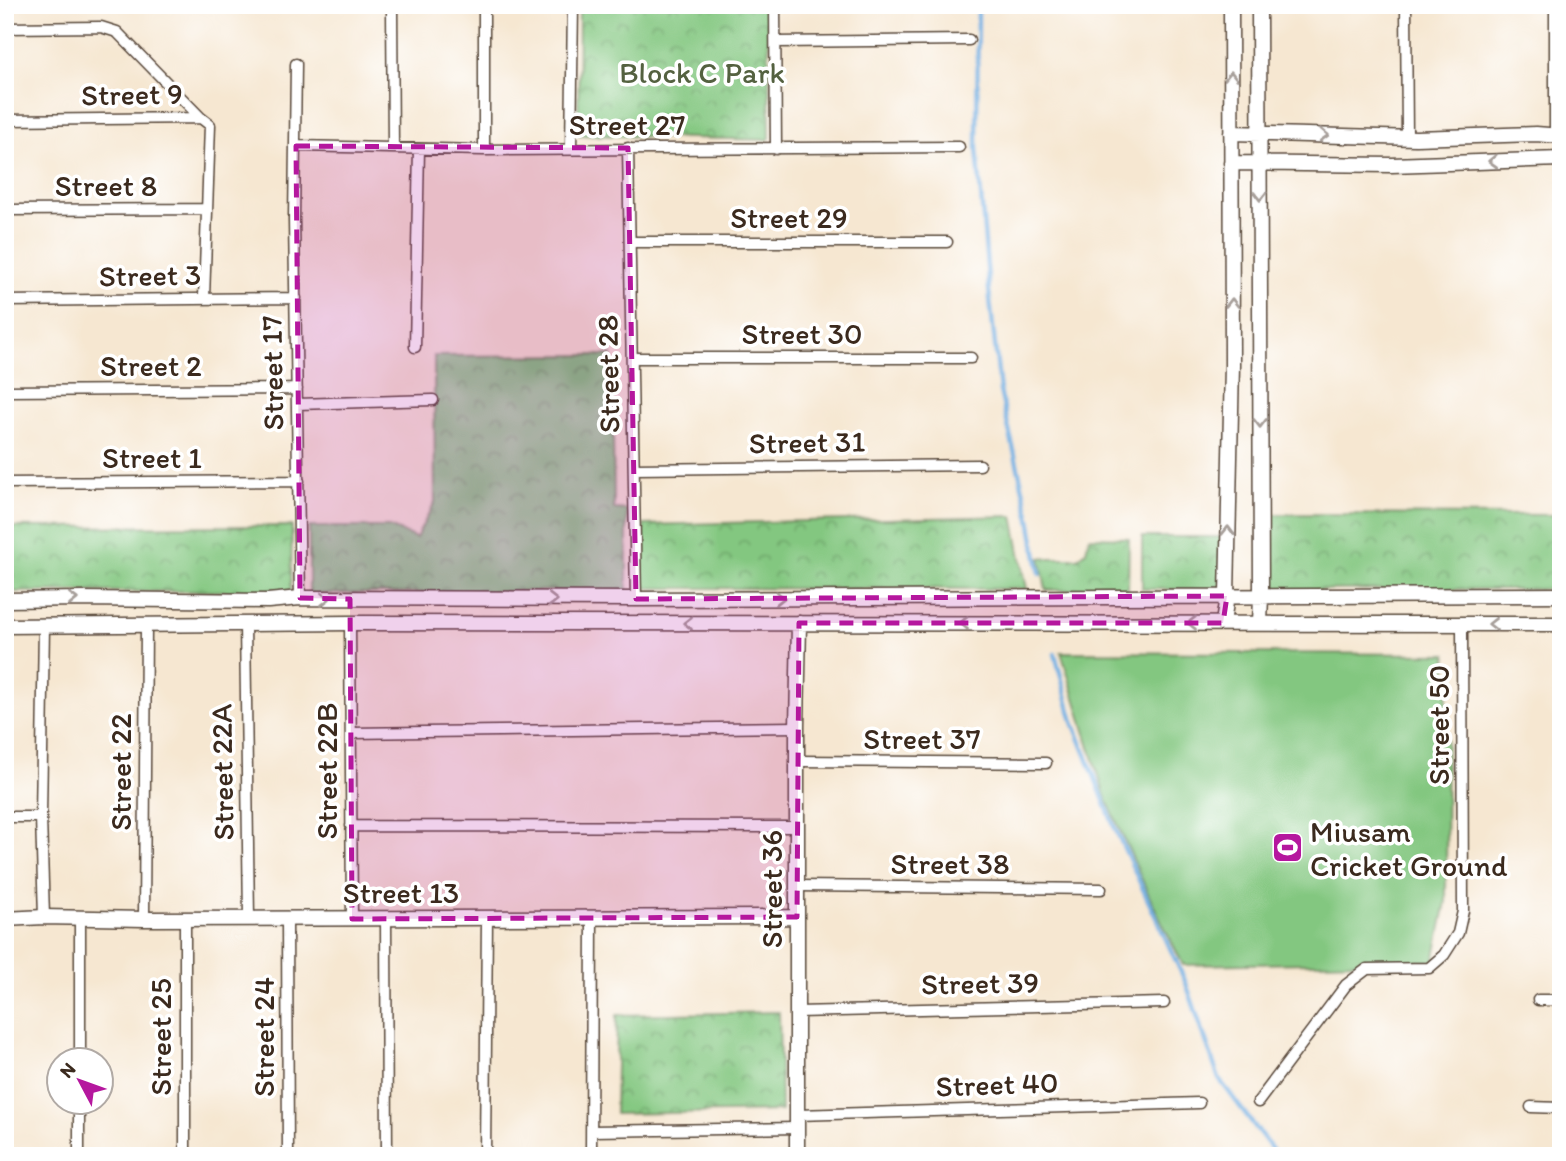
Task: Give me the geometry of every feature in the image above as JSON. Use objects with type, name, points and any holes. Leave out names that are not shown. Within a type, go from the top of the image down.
[{"type":"street","points":[[484,5],[484,150]]},
{"type":"street","points":[[571,148],[573,5]]},
{"type":"street","points":[[775,5],[776,149]]},
{"type":"street","points":[[1223,623],[1227,596],[1232,365],[1231,5]]},
{"type":"street","points":[[1259,5],[1260,623]]},
{"type":"street","points":[[1406,5],[1407,138]]},
{"type":"street","points":[[1231,132],[1407,138],[1558,135],[1555,5]]},
{"type":"street","points":[[392,8],[393,148]]},
{"type":"street","points":[[5,28],[101,27],[117,32],[201,118]]},
{"type":"street","points":[[776,42],[969,40]]},
{"type":"street","name":"Street 17","points":[[296,64],[300,598]]},
{"type":"street","name":"Street 9","points":[[5,120],[201,118],[210,125],[204,298]]},
{"type":"street","name":"Street 27","points":[[296,146],[484,150],[959,147]]},
{"type":"street","name":"Street 28","points":[[628,148],[636,599]]},
{"type":"street","points":[[415,347],[419,149]]},
{"type":"street","points":[[1231,163],[1392,165],[1561,159]]},
{"type":"street","name":"Street 8","points":[[5,210],[208,209]]},
{"type":"street","name":"Street 29","points":[[631,242],[947,242]]},
{"type":"street","name":"Street 3","points":[[5,301],[296,298]]},
{"type":"street","name":"Street 30","points":[[632,358],[971,358]]},
{"type":"street","name":"Street 2","points":[[5,391],[297,389]]},
{"type":"street","points":[[297,404],[433,400]]},
{"type":"street","name":"Street 31","points":[[634,469],[980,465]]},
{"type":"street","name":"Street 1","points":[[5,483],[299,481]]},
{"type":"street","points":[[5,600],[1561,595]]},
{"type":"street","points":[[99,625],[100,599]]},
{"type":"street","points":[[439,623],[441,599]]},
{"type":"street","points":[[732,599],[732,623]]},
{"type":"street","points":[[5,626],[350,623],[1561,624]]},
{"type":"street","name":"Street 22B","points":[[350,623],[352,919]]},
{"type":"street","name":"Street 36","points":[[797,1156],[799,623]]},
{"type":"street","name":"Street 22A","points":[[245,624],[249,919]]},
{"type":"street","name":"Street 50","points":[[1258,1102],[1346,985],[1367,970],[1429,968],[1444,955],[1458,933],[1463,911],[1462,624]]},
{"type":"street","name":"Street 22","points":[[145,919],[146,625]]},
{"type":"street","points":[[44,626],[41,817],[44,918]]},
{"type":"street","points":[[351,733],[797,727]]},
{"type":"street","name":"Street 37","points":[[797,761],[1046,763]]},
{"type":"street","points":[[5,817],[41,817]]},
{"type":"street","points":[[351,825],[797,827]]},
{"type":"street","name":"Street 38","points":[[798,886],[1101,888]]},
{"type":"street","points":[[592,917],[592,1156]]},
{"type":"street","name":"Street 13","points":[[5,919],[797,917]]},
{"type":"street","points":[[80,918],[80,1046]]},
{"type":"street","points":[[386,918],[387,1156]]},
{"type":"street","points":[[485,1156],[487,918]]},
{"type":"street","name":"Street 25","points":[[185,919],[185,1156]]},
{"type":"street","name":"Street 24","points":[[287,919],[288,1156]]},
{"type":"street","points":[[1538,1000],[1561,1000]]},
{"type":"street","name":"Street 39","points":[[797,1012],[1164,1003]]},
{"type":"street","name":"Street 40","points":[[592,1131],[1199,1103]]},
{"type":"street","points":[[1531,1107],[1561,1108]]},
{"type":"street","points":[[79,1116],[79,1156]]},
{"type":"highlighted area","points":[[296,146],[628,148],[636,599],[1227,596],[1223,623],[799,623],[797,917],[352,919],[350,599],[300,598]]},
{"type":"green space","name":"Block C Park","points":[[579,5],[768,5],[770,138],[578,135]]},
{"type":"green space","points":[[612,355],[614,509],[627,510],[627,590],[309,594],[309,527],[389,527],[416,538],[435,502],[434,356]]},
{"type":"green space","points":[[1271,514],[1561,515],[1561,589],[1270,590]]},
{"type":"green space","points":[[1013,516],[1027,589],[641,588],[644,525]]},
{"type":"green space","points":[[292,526],[291,591],[5,592],[5,527]]},
{"type":"green space","points":[[1089,537],[1129,538],[1128,590],[1046,590],[1040,558],[1078,558],[1086,551]]},
{"type":"green space","points":[[1142,537],[1222,537],[1220,590],[1142,589]]},
{"type":"green space","name":"Miusam Cricket Ground","points":[[1061,652],[1447,654],[1446,902],[1434,961],[1183,965],[1105,796]]},
{"type":"green space","points":[[779,1012],[781,1111],[615,1114],[617,1015]]},
{"type":"waterway","points":[[978,5],[977,148],[1000,391],[1040,574]]},
{"type":"waterway","points":[[1055,654],[1073,722],[1114,826],[1186,983],[1219,1079],[1277,1156]]},
{"type":"place","name":"Miusam Cricket Ground","points":[[1287,848]]}]
